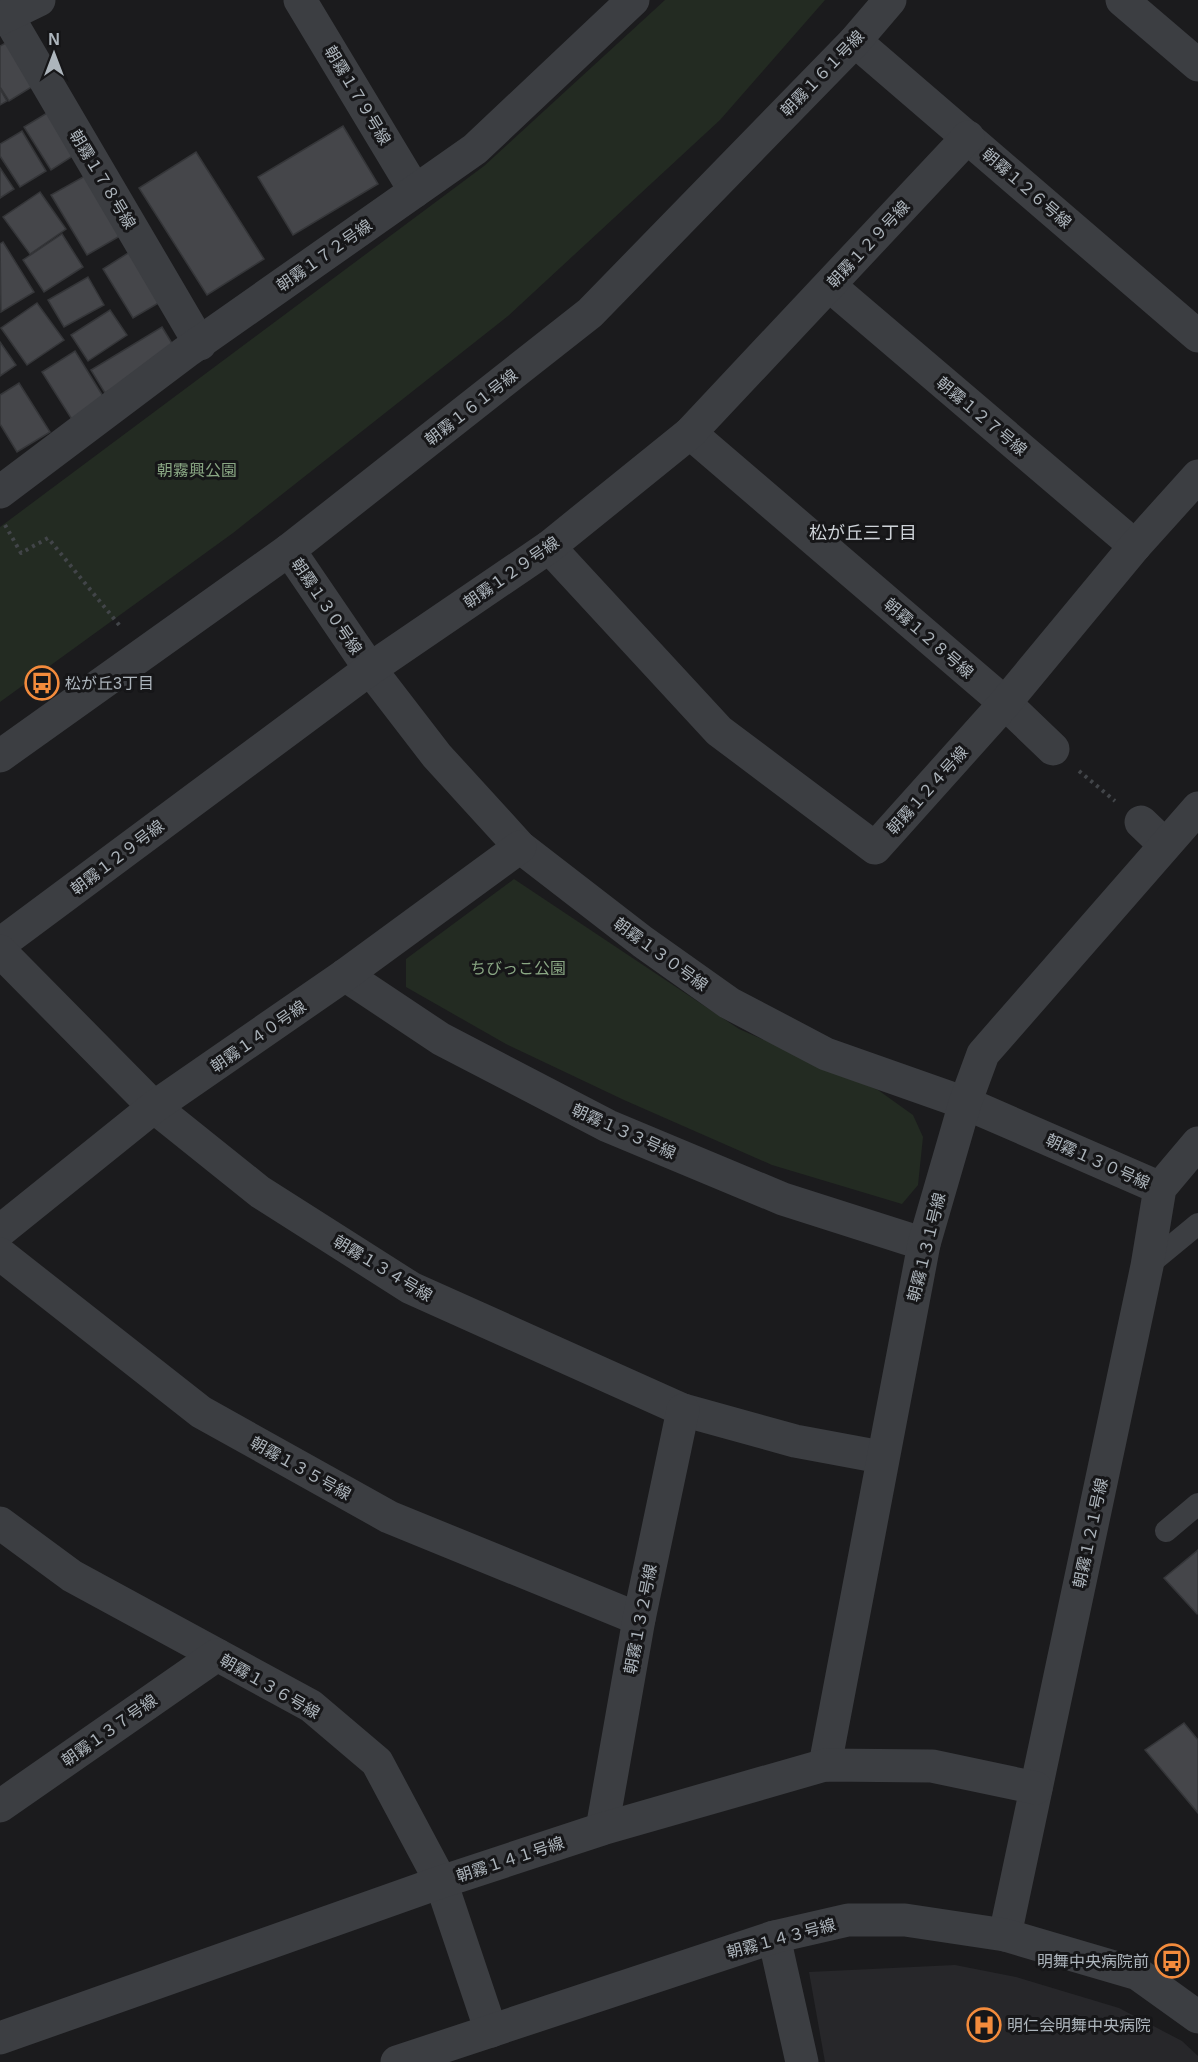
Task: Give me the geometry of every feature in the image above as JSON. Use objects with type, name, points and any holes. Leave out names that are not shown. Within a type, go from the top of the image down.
[{"type":"street","points":[[3,17],[39,0]]},
{"type":"street","name":"朝霧１７９号線","points":[[300,0],[415,190]]},
{"type":"street","name":"朝霧１７２号線","points":[[0,492],[200,344],[475,149],[633,0]]},
{"type":"street","name":"朝霧１６１号線","points":[[0,756],[289,550],[590,313],[855,41],[890,0]]},
{"type":"street","points":[[1122,0],[1198,65]]},
{"type":"street","name":"朝霧１７８号線","points":[[3,17],[200,344]]},
{"type":"street","name":"朝霧１２６号線","points":[[855,41],[1198,336]]},
{"type":"street","name":"朝霧１２９号線","points":[[0,944],[370,669],[549,547],[690,433],[968,137]]},
{"type":"street","name":"朝霧１２７号線","points":[[830,286],[1135,546]]},
{"type":"street","name":"朝霧１２８号線","points":[[690,433],[1005,703],[1053,749]]},
{"type":"street","name":"朝霧１２４号線","points":[[549,547],[719,731],[875,848],[1005,703],[1135,546],[1198,476]]},
{"type":"street","name":"朝霧１３０号線","points":[[289,550],[370,669],[437,756],[520,847],[643,942],[729,1003],[826,1054],[965,1103],[1160,1188]]},
{"type":"street","name":"朝霧１３１号線","points":[[825,1766],[881,1457],[924,1244],[965,1103],[983,1054],[1198,808]]},
{"type":"street","points":[[1141,822],[1165,845]]},
{"type":"street","name":"朝霧１４０号線","points":[[0,1231],[154,1107],[345,975],[520,847]]},
{"type":"street","name":"朝霧１３４号線","points":[[0,951],[154,1107],[260,1192],[411,1288],[683,1410],[795,1441],[881,1457]]},
{"type":"street","name":"朝霧１３３号線","points":[[345,975],[441,1039],[608,1126],[783,1199],[924,1244]]},
{"type":"street","points":[[1160,1188],[1198,1143]]},
{"type":"street","name":"朝霧１２１号線","points":[[1005,1935],[1147,1266],[1160,1188]]},
{"type":"street","name":"朝霧１３５号線","points":[[0,1254],[201,1412],[389,1517],[639,1619]]},
{"type":"street","name":"朝霧１３２号線","points":[[602,1828],[639,1619],[683,1410]]},
{"type":"street","name":"朝霧１３６号線","points":[[0,1523],[72,1576],[311,1706],[377,1762],[441,1882],[491,2031]]},
{"type":"street","name":"朝霧１３７号線","points":[[0,1806],[217,1655]]},
{"type":"street","name":"朝霧１４１号線","points":[[0,2038],[441,1882],[602,1828],[825,1766],[932,1766],[1035,1788]]},
{"type":"street","name":"朝霧１４３号線","points":[[397,2062],[774,1936],[848,1920],[906,1920],[1005,1935],[1138,1974],[1198,2017]]},
{"type":"street","points":[[774,1936],[802,2062]]},
{"type":"lane","points":[[1147,1266],[1198,1224]]},
{"type":"lane","points":[[1166,1531],[1198,1504]]},
{"type":"path","points":[[0,516],[21,553],[48,538],[143,654]]},
{"type":"path","points":[[1053,749],[1141,822]]},
{"type":"shaded area","name":"明仁会明舞中央病院","points":[[955,1965],[1016,1977],[1119,2008],[1182,2041],[1198,2056],[1198,2062],[825,2062],[809,1972]]},
{"type":"green space","name":"朝霧興公園","points":[[665,0],[825,0],[720,120],[508,316],[233,533],[0,702],[0,527],[484,166]]},
{"type":"green space","name":"ちびっこ公園","points":[[514,879],[739,1029],[878,1090],[913,1115],[923,1137],[918,1185],[902,1204],[772,1165],[624,1100],[506,1044],[406,987],[406,959]]},
{"type":"building","points":[[11,40],[38,83],[9,101],[0,87],[0,46]]},
{"type":"building","points":[[0,89],[7,101],[0,105]]},
{"type":"building","points":[[52,110],[79,152],[51,170],[24,127]]},
{"type":"building","points":[[343,126],[378,184],[293,235],[258,177]]},
{"type":"building","points":[[22,131],[46,171],[20,187],[0,156],[0,144]]},
{"type":"building","points":[[196,152],[264,259],[207,295],[139,188]]},
{"type":"building","points":[[0,168],[14,189],[0,198]]},
{"type":"building","points":[[92,172],[127,232],[87,255],[51,195]]},
{"type":"building","points":[[40,192],[66,229],[30,254],[3,217]]},
{"type":"building","points":[[62,234],[83,267],[44,292],[23,260]]},
{"type":"building","points":[[3,242],[34,292],[1,312],[0,244]]},
{"type":"building","points":[[136,248],[167,298],[133,318],[103,269]]},
{"type":"building","points":[[88,277],[104,305],[64,327],[48,300]]},
{"type":"building","points":[[37,303],[64,340],[27,365],[1,328]]},
{"type":"building","points":[[110,310],[127,335],[88,361],[71,335]]},
{"type":"building","points":[[162,327],[176,350],[105,393],[91,370]]},
{"type":"building","points":[[0,342],[16,365],[0,376]]},
{"type":"building","points":[[75,351],[106,401],[73,421],[42,372]]},
{"type":"building","points":[[19,383],[50,432],[17,452],[0,424],[0,395]]},
{"type":"building","points":[[1198,1550],[1198,1613],[1197,1614],[1164,1578]]},
{"type":"building","points":[[1184,1723],[1198,1740],[1198,1813],[1145,1750]]},
{"type":"place","name":"松が丘3丁目","points":[[42,683]]},
{"type":"place","name":"明舞中央病院前","points":[[1172,1961]]},
{"type":"place","name":"明仁会明舞中央病院","points":[[984,2025]]},
{"type":"district","name":"松が丘三丁目","points":[[863,533]]}]
